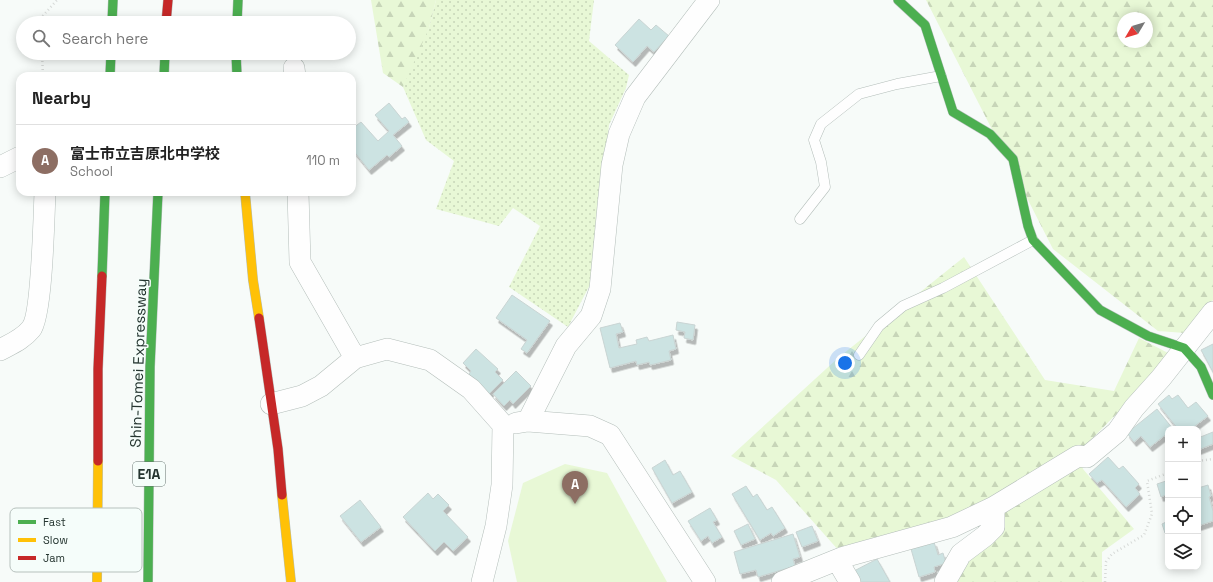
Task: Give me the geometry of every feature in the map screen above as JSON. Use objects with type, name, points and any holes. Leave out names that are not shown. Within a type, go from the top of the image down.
[{"type":"main road","points":[[113,16],[114,0]]},
{"type":"main road","points":[[167,16],[168,0]]},
{"type":"main road","points":[[237,16],[238,0]]},
{"type":"main road","points":[[898,0],[925,25],[953,112],[990,134],[1012,158],[1028,226],[1033,240],[1100,310],[1148,336],[1184,348],[1201,367],[1213,395]]},
{"type":"main road","points":[[110,72],[111,60]]},
{"type":"main road","points":[[164,72],[165,60]]},
{"type":"main road","points":[[236,60],[237,72]]},
{"type":"main road","points":[[97,508],[98,369],[105,196]]},
{"type":"main road","name":"Shin-Tomei Expressway","points":[[148,582],[150,367],[158,196]]},
{"type":"main road","points":[[245,196],[253,280],[278,449],[291,582]]},
{"type":"main road","points":[[96,572],[96,582]]},
{"type":"street","points":[[528,421],[566,346],[591,316],[600,289],[612,165],[619,134],[635,97],[709,0]]},
{"type":"street","points":[[0,167],[16,158]]},
{"type":"street","points":[[0,350],[15,342],[32,328],[39,300],[45,196]]},
{"type":"street","points":[[298,196],[300,262],[355,358]]},
{"type":"street","points":[[782,582],[837,560],[952,527],[994,507],[1078,456],[1087,457],[1117,432],[1134,408],[1161,378],[1213,312]]},
{"type":"street","points":[[271,404],[302,396],[322,386],[355,358],[387,350],[430,360],[471,389],[503,425],[502,485],[496,526],[482,582]]},
{"type":"street","points":[[503,425],[528,421],[590,426],[610,435],[705,582]]},
{"type":"street","points":[[945,582],[961,554],[985,536],[994,527],[994,507]]},
{"type":"street","points":[[837,560],[850,582]]},
{"type":"lane","points":[[800,219],[825,187],[821,162],[814,140],[821,124],[859,94],[897,84],[941,76]]},
{"type":"lane","points":[[859,355],[879,326],[903,306],[943,288],[1033,240]]},
{"type":"path","points":[[43,16],[57,0]]},
{"type":"path","points":[[42,60],[43,72]]},
{"type":"path","points":[[1201,461],[1213,459]]},
{"type":"path","points":[[1105,582],[1106,562],[1112,554],[1144,535],[1152,514],[1147,481],[1165,473]]},
{"type":"green space","points":[[371,0],[436,0],[429,28],[403,87],[383,73]]},
{"type":"green space","points":[[436,0],[594,0],[589,41],[629,75],[626,88],[609,125],[594,277],[568,327],[509,287],[540,226],[513,208],[499,226],[436,209],[454,161],[426,140],[403,87],[411,62],[429,28]]},
{"type":"green space","points":[[926,0],[1213,0],[1213,300],[1185,333],[1158,331],[1053,249]]},
{"type":"green space","points":[[964,257],[1045,380],[1114,391],[1139,338],[1170,354],[1143,387],[1078,453],[1083,469],[1134,529],[1102,552],[1102,582],[956,582],[958,570],[1001,521],[848,561],[776,480],[731,456],[838,358]]},
{"type":"green space","points":[[565,464],[607,473],[667,582],[517,582],[508,541],[523,483]]},
{"type":"building","points":[[639,19],[651,30],[656,25],[669,36],[654,52],[647,46],[633,62],[615,45]]},
{"type":"building","points":[[389,103],[402,119],[405,117],[409,122],[393,135],[402,146],[389,157],[387,155],[369,170],[356,154],[356,126],[361,122],[378,141],[389,131],[375,115]]},
{"type":"building","points":[[512,295],[550,321],[527,353],[521,349],[527,340],[496,318]]},
{"type":"building","points":[[677,322],[695,325],[693,340],[684,338],[685,332],[676,330]]},
{"type":"building","points":[[620,323],[623,332],[616,334],[619,348],[637,344],[636,340],[647,337],[649,341],[673,335],[676,349],[669,351],[671,360],[650,365],[649,362],[637,365],[636,361],[610,368],[600,328]]},
{"type":"building","points":[[1213,344],[1213,372],[1201,350]]},
{"type":"building","points":[[476,349],[498,369],[495,372],[503,380],[489,394],[469,374],[471,371],[463,363]]},
{"type":"building","points":[[516,371],[531,386],[513,404],[510,400],[504,406],[493,394]]},
{"type":"building","points":[[1169,395],[1172,399],[1178,395],[1188,408],[1196,402],[1208,416],[1195,426],[1176,426],[1158,404]]},
{"type":"building","points":[[1157,409],[1171,426],[1165,426],[1165,435],[1150,447],[1141,436],[1134,442],[1127,433]]},
{"type":"building","points":[[1213,432],[1213,444],[1201,449],[1201,437]]},
{"type":"building","points":[[1108,457],[1119,469],[1123,466],[1139,484],[1135,488],[1140,494],[1126,507],[1102,480],[1097,483],[1089,474]]},
{"type":"building","points":[[665,460],[673,475],[680,471],[692,492],[672,503],[652,468]]},
{"type":"building","points":[[1165,481],[1165,495],[1161,497],[1157,484]]},
{"type":"building","points":[[1208,485],[1211,496],[1209,497],[1213,511],[1213,521],[1201,525],[1201,498],[1201,487]]},
{"type":"building","points":[[746,486],[753,497],[757,494],[767,510],[772,507],[785,528],[773,536],[771,533],[760,540],[732,494]]},
{"type":"building","points":[[428,493],[433,499],[438,494],[449,505],[443,511],[468,537],[453,551],[444,542],[435,551],[403,517]]},
{"type":"building","points":[[360,500],[381,527],[361,542],[340,516]]},
{"type":"building","points":[[710,508],[717,520],[713,522],[722,537],[712,543],[708,536],[701,541],[688,521]]},
{"type":"building","points":[[1165,522],[1165,533],[1162,524]]},
{"type":"building","points":[[748,524],[755,539],[741,545],[734,531]]},
{"type":"building","points":[[812,526],[818,541],[802,547],[796,532]]},
{"type":"building","points":[[793,534],[800,557],[793,559],[795,566],[758,577],[756,570],[740,574],[734,552]]},
{"type":"building","points":[[934,542],[938,555],[943,553],[946,563],[934,567],[935,572],[919,577],[911,549]]},
{"type":"building","points":[[877,559],[890,582],[860,582],[854,571]]},
{"type":"traffic: fast","points":[[112,16],[113,0]]},
{"type":"traffic: fast","points":[[237,16],[238,0]]},
{"type":"traffic: fast","points":[[898,0],[925,25],[953,112],[990,134],[1013,159],[1028,226],[1033,240],[1100,310],[1148,336],[1184,348],[1201,367],[1213,395]]},
{"type":"traffic: fast","points":[[110,72],[111,60]]},
{"type":"traffic: fast","points":[[164,72],[165,60]]},
{"type":"traffic: fast","points":[[236,60],[237,72]]},
{"type":"traffic: fast","points":[[102,276],[105,196]]},
{"type":"traffic: fast","points":[[148,582],[150,367],[158,196]]},
{"type":"traffic: slow","points":[[245,196],[253,280],[259,318]]},
{"type":"traffic: slow","points":[[98,461],[98,508]]},
{"type":"traffic: slow","points":[[282,495],[291,582]]},
{"type":"traffic: slow","points":[[97,572],[97,582]]},
{"type":"traffic: jam","points":[[167,16],[168,0]]},
{"type":"traffic: jam","points":[[98,461],[98,369],[102,276]]},
{"type":"traffic: jam","points":[[259,318],[278,449],[282,495]]},
{"type":"place","name":"富士市立吉原北中学校","points":[[575,504]]}]
